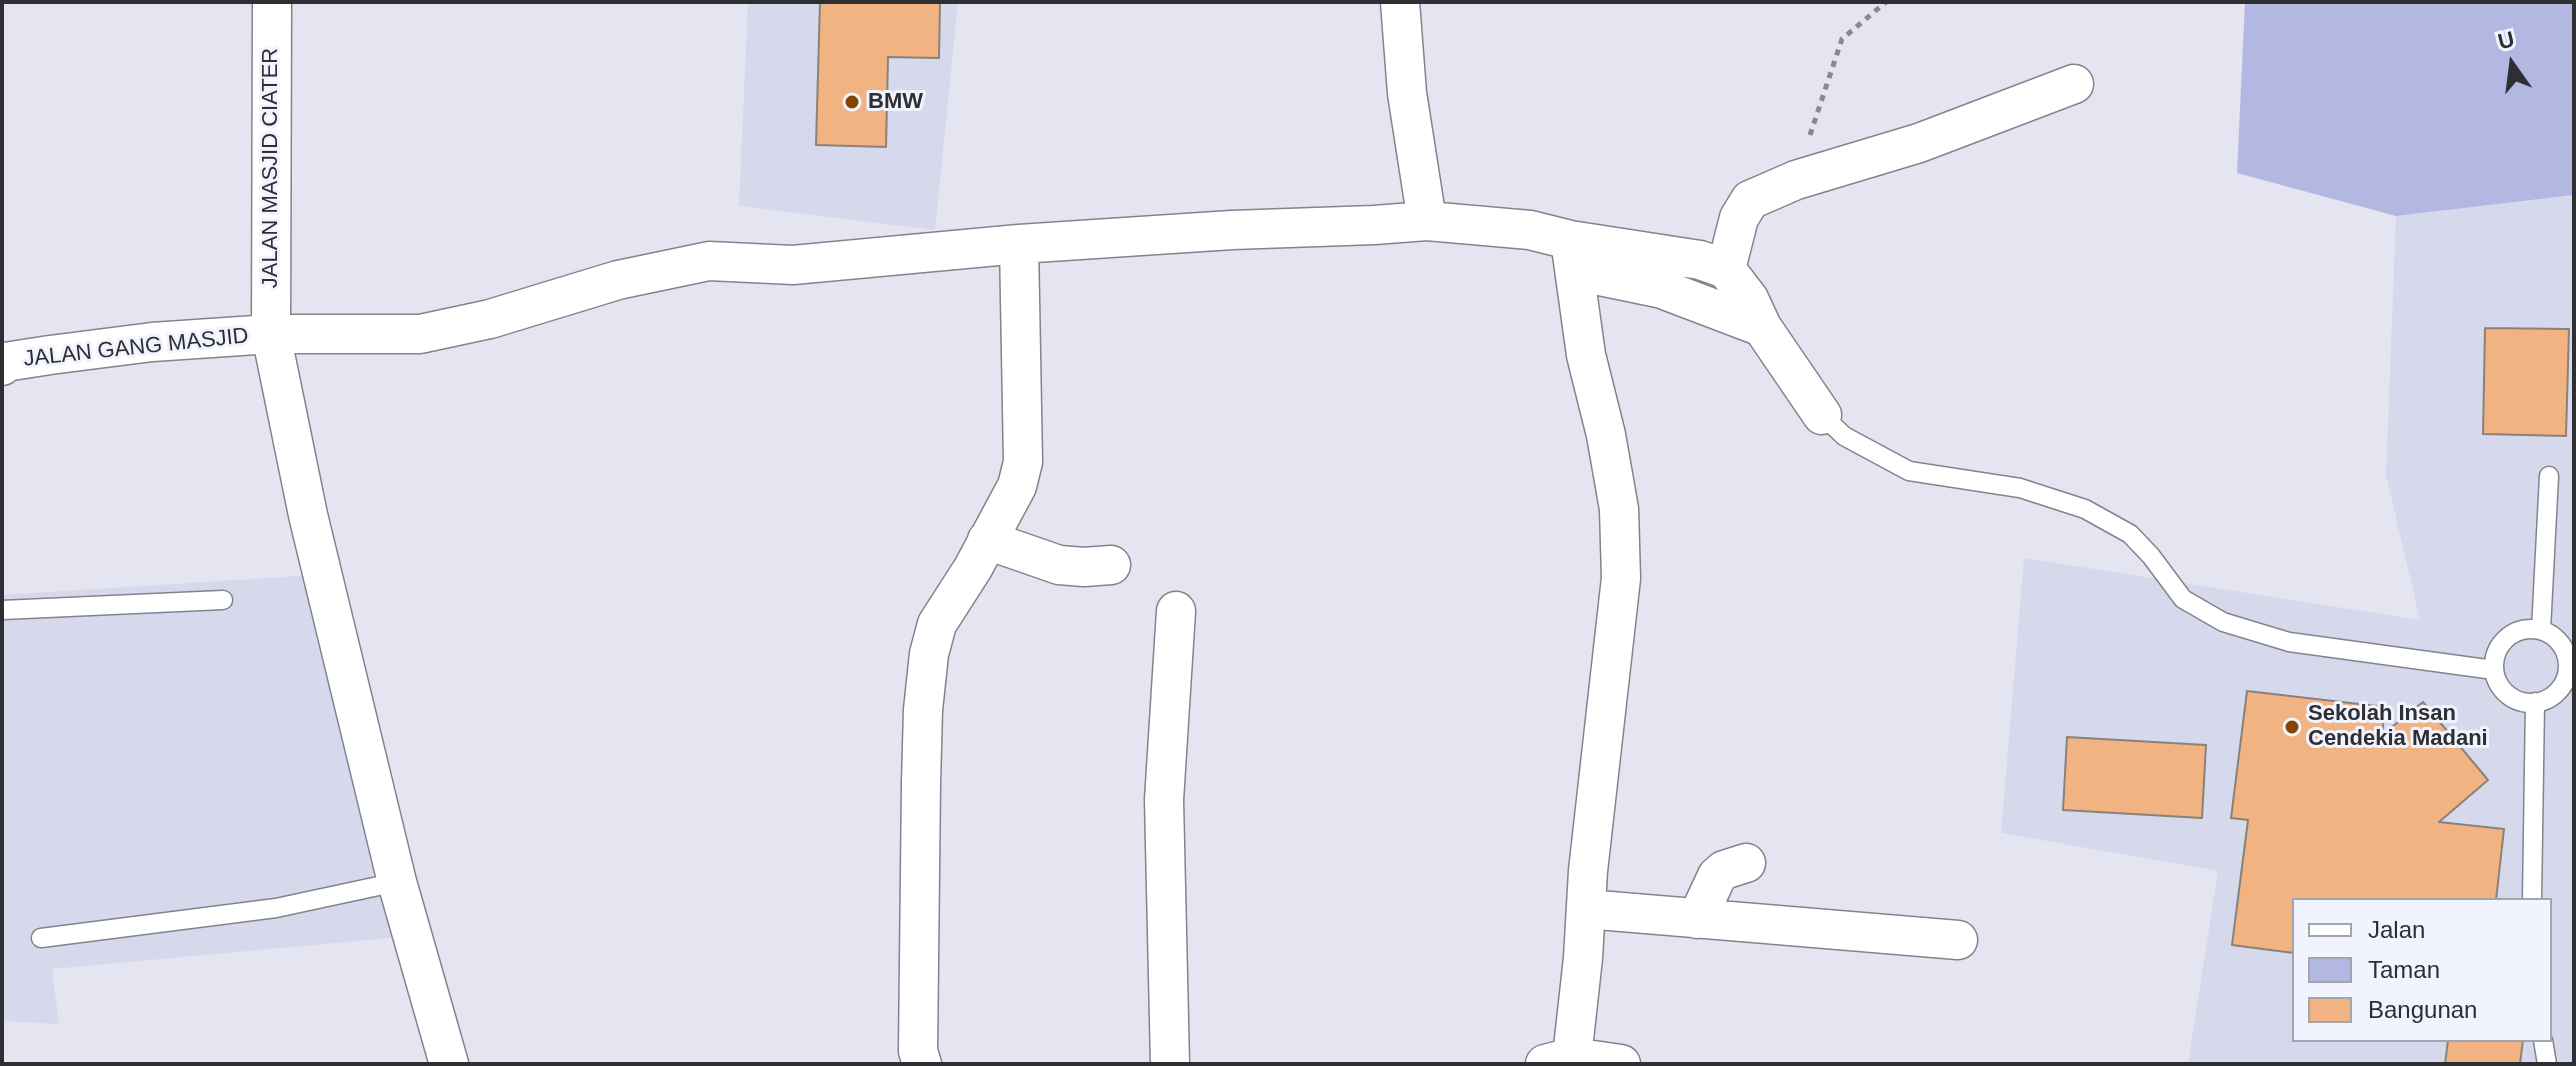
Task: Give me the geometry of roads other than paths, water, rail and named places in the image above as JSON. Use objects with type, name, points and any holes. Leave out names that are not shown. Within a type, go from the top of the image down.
[{"type":"street","name":"JALAN MASJID CIATER","points":[[272,2],[271,334],[308,515],[397,882],[449,1064]]},
{"type":"street","points":[[1400,2],[1407,93],[1427,221]]},
{"type":"street","points":[[1726,269],[1739,218],[1750,200],[1796,180],[1919,143],[2074,84]]},
{"type":"street","name":"JALAN GANG MASJID","points":[[2,366],[5,362],[152,342],[271,334],[420,334],[490,319],[618,280],[709,261],[793,265],[1019,244],[1232,230],[1374,225],[1407,220],[1530,230],[1573,255]]},
{"type":"street","points":[[922,1064],[918,1051],[921,783],[923,710],[929,654],[937,624],[1017,486],[1023,462],[1019,244]]},
{"type":"street","points":[[1573,255],[1700,260],[1726,269],[1749,299],[1762,327],[1822,415]]},
{"type":"street","points":[[1573,255],[1762,327]]},
{"type":"street","points":[[1573,255],[1586,355],[1606,435],[1619,509],[1621,578],[1586,909],[1558,1061],[1621,1064]]},
{"type":"street","points":[[987,540],[1059,565],[1111,565]]},
{"type":"street","points":[[1170,1064],[1164,800],[1176,611]]},
{"type":"street","points":[[1697,919],[1717,876],[1724,870],[1746,863]]},
{"type":"street","points":[[1586,909],[1958,940]]},
{"type":"lane","points":[[1822,415],[1844,436],[1909,471],[2020,488],[2085,509],[2130,534],[2183,599],[2223,622],[2289,642],[2494,670]]},
{"type":"lane","points":[[2541,630],[2549,476]]},
{"type":"lane","points":[[2,610],[223,600]]},
{"type":"lane","points":[[2527,629],[2541,630],[2554,637],[2563,647],[2568,661],[2567,676],[2560,688],[2549,698],[2535,702],[2521,701],[2508,695],[2498,684],[2494,670],[2495,655],[2502,643],[2513,633],[2527,629]]},
{"type":"lane","points":[[2532,898],[2535,702]]},
{"type":"lane","points":[[41,938],[276,908],[397,882]]},
{"type":"lane","points":[[2543,1042],[2547,1064]]},
{"type":"place","name":"BMW","points":[[852,102]]},
{"type":"place","name":"Sekolah Insan Cendekia Madani","points":[[2292,727]]}]
